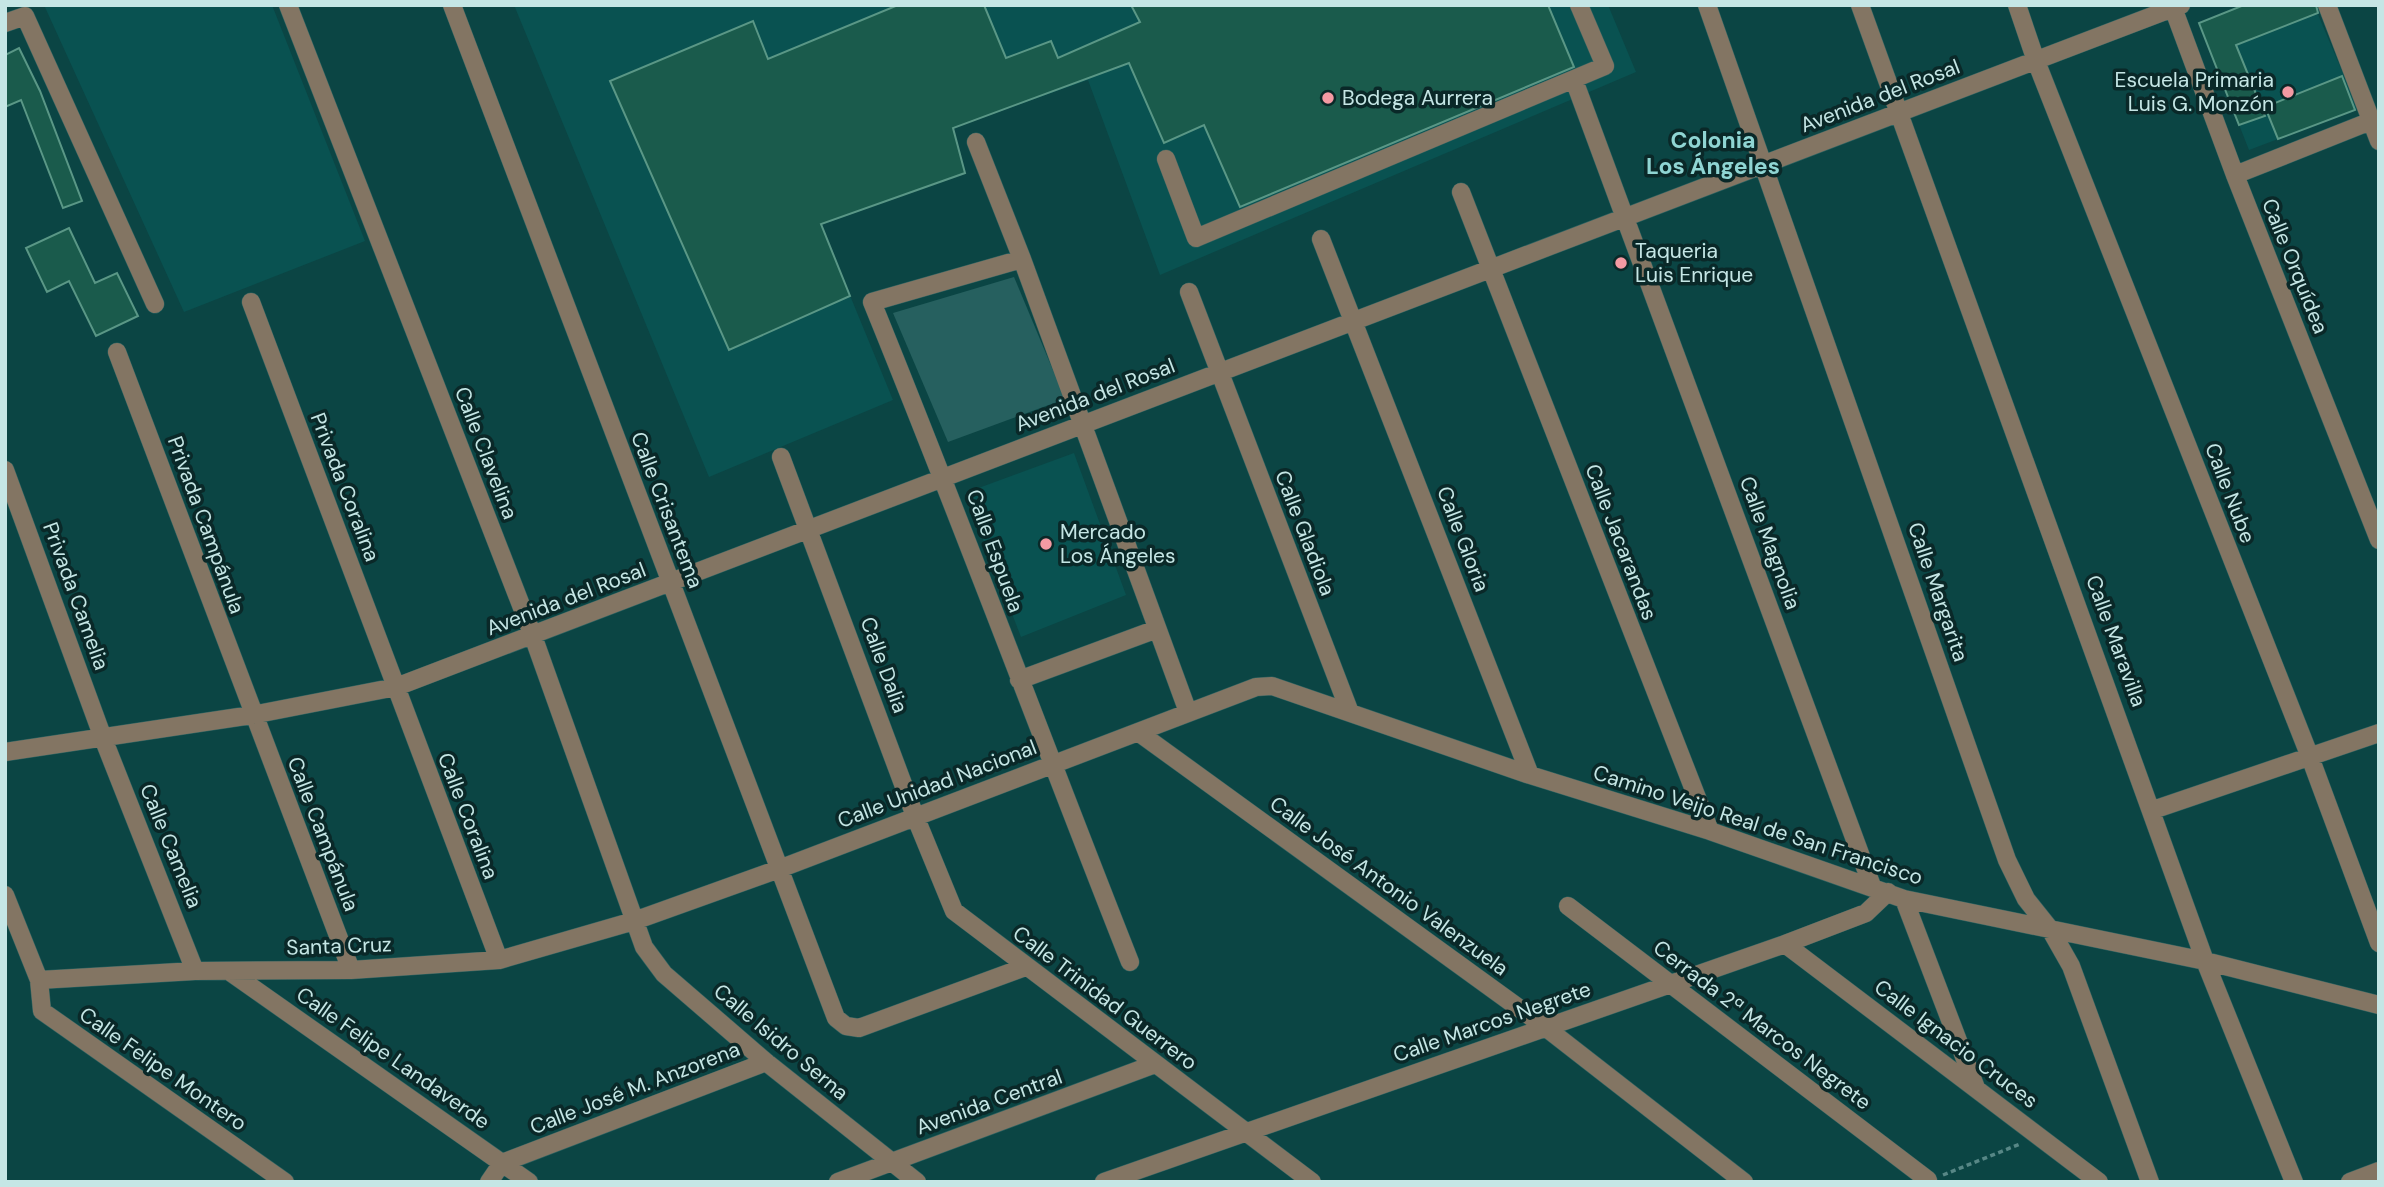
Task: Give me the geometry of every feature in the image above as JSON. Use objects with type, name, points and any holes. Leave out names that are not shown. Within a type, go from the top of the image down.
[{"type":"street","name":"Calle Clavelina","points":[[288,5],[533,636],[634,921]]},
{"type":"street","name":"Calle Crisantema","points":[[452,5],[835,1018],[846,1026],[859,1028],[1025,967]]},
{"type":"street","points":[[1167,159],[1196,238],[1605,66],[1579,5]]},
{"type":"street","name":"Calle Margarita","points":[[1707,5],[2007,860],[2026,899],[2050,929],[2071,966],[2150,1182]]},
{"type":"street","name":"Calle Maravilla","points":[[1860,5],[2153,810],[2205,961],[2294,1182]]},
{"type":"street","name":"Calle Nube","points":[[2017,5],[2036,61],[2310,757],[2379,943]]},
{"type":"street","points":[[2327,5],[2379,141]]},
{"type":"street","name":"Avenida del Rosal","points":[[5,752],[252,715],[396,687],[1219,371],[1900,114],[2175,6]]},
{"type":"street","name":"Calle Orquídea","points":[[2175,6],[2235,175],[2379,540]]},
{"type":"street","points":[[5,23],[25,16],[155,304]]},
{"type":"street","name":"Calle Magnolia","points":[[1574,80],[1888,892],[1976,1088]]},
{"type":"street","points":[[2235,175],[2371,121]]},
{"type":"street","points":[[976,142],[1023,260],[1188,712]]},
{"type":"street","name":"Calle Jacarandas","points":[[1461,192],[1710,831]]},
{"type":"street","name":"Calle Gloria","points":[[1321,239],[1531,775]]},
{"type":"street","name":"Calle Espuela","points":[[1023,260],[872,302],[944,477],[1019,680],[1130,962]]},
{"type":"street","name":"Calle Gladiola","points":[[1189,292],[1349,710]]},
{"type":"street","name":"Privada Coralina","points":[[251,302],[396,687]]},
{"type":"street","name":"Privada Campánula","points":[[117,352],[252,715]]},
{"type":"street","name":"Calle Dalia","points":[[781,457],[915,816]]},
{"type":"street","name":"Privada Camelia","points":[[5,470],[103,738]]},
{"type":"street","points":[[1019,680],[1157,629]]},
{"type":"street","name":"Camino Veijo Real de San Francisco","points":[[1256,687],[1272,686],[1349,710],[1531,775],[1710,831],[1888,892],[2205,961],[2379,1005]]},
{"type":"street","name":"Calle Coralina","points":[[396,687],[499,960]]},
{"type":"street","name":"Calle Unidad Nacional","points":[[634,921],[779,869],[1256,687]]},
{"type":"street","name":"Calle Campánula","points":[[252,715],[351,970]]},
{"type":"street","name":"Calle José Antonio Valenzuela","points":[[1138,732],[1545,1027],[1744,1182]]},
{"type":"street","points":[[2153,810],[2379,733]]},
{"type":"street","name":"Calle Camelia","points":[[103,738],[195,971]]},
{"type":"street","name":"Calle Trinidad Guerrero","points":[[915,816],[954,911],[1312,1182]]},
{"type":"street","name":"Calle Marcos Negrete","points":[[1104,1182],[1785,944],[1866,913],[1888,892]]},
{"type":"street","name":"Calle Felipe Montero","points":[[5,895],[39,980],[42,1011],[285,1182]]},
{"type":"street","name":"Cerrada 2ª Marcos Negrete","points":[[1568,906],[1928,1180]]},
{"type":"street","name":"Santa Cruz","points":[[39,980],[195,971],[351,970],[499,960],[634,921]]},
{"type":"street","name":"Calle Isidro Serna","points":[[634,921],[644,947],[664,974],[766,1062],[917,1182]]},
{"type":"street","name":"Calle Ignacio Cruces","points":[[1785,944],[2041,1136],[2092,1180]]},
{"type":"street","name":"Calle Felipe Landaverde","points":[[230,972],[529,1182]]},
{"type":"street","name":"Calle José M. Anzorena","points":[[502,1163],[766,1062]]},
{"type":"street","name":"Avenida Central","points":[[838,1182],[1155,1065]]},
{"type":"street","points":[[489,1182],[502,1163]]},
{"type":"street","points":[[2350,1182],[2379,1171]]},
{"type":"path","points":[[1928,1180],[2041,1136]]},
{"type":"shaded area","points":[[44,5],[272,5],[365,241],[184,312]]},
{"type":"shaded area","points":[[514,5],[1608,5],[1636,72],[1160,275],[1088,80],[953,128],[965,173],[821,225],[893,400],[709,477]]},
{"type":"shaded area","name":"Escuela Primaria Luis G. Monzón","points":[[2244,5],[2314,5],[2358,109],[2249,150],[2199,23]]},
{"type":"shaded area","points":[[1014,277],[1065,399],[948,442],[893,313]]},
{"type":"shaded area","name":"Mercado Los Ángeles","points":[[1074,453],[1126,595],[1021,637],[965,493]]},
{"type":"building","points":[[898,5],[984,5],[1006,58],[1051,41],[1058,58],[1140,22],[1131,5],[1548,5],[1574,67],[1240,207],[1204,125],[1164,143],[1129,63],[953,128],[965,173],[821,224],[850,296],[729,350],[610,81],[753,21],[768,59]]},
{"type":"building","points":[[2244,5],[2316,5],[2318,13],[2236,45],[2265,116],[2239,125],[2199,23]]},
{"type":"building","points":[[19,48],[40,91],[82,201],[63,208],[21,100],[5,107],[5,55]]},
{"type":"building","points":[[2342,76],[2355,110],[2278,139],[2265,107]]},
{"type":"building","points":[[69,228],[95,283],[117,273],[138,316],[96,336],[69,281],[47,292],[26,248]]},
{"type":"place","name":"Escuela Primaria Luis G. Monzón","points":[[2288,92]]},
{"type":"place","name":"Bodega Aurrera","points":[[1328,98]]},
{"type":"place","name":"Taqueria Luis Enrique","points":[[1621,263]]},
{"type":"place","name":"Mercado Los Ángeles","points":[[1046,544]]},
{"type":"district","name":"Colonia Los Ángeles","points":[[1713,153]]}]
